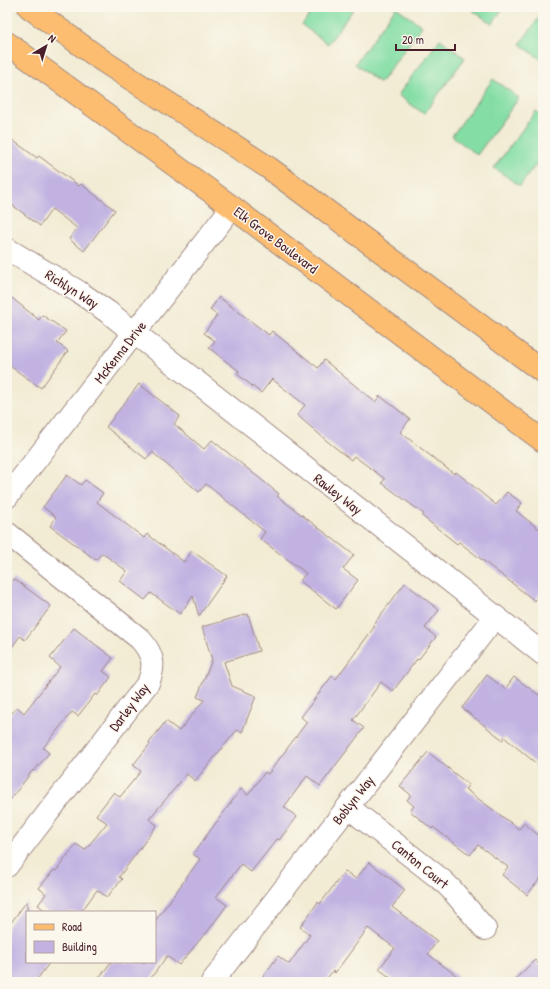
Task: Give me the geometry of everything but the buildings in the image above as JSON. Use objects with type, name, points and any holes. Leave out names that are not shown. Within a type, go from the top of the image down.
[{"type":"main road","points":[[29,7],[102,61],[270,168],[543,372]]},
{"type":"main road","name":"Elk Grove Boulevard","points":[[7,43],[232,207],[543,441]]},
{"type":"street","name":"McKenna Drive","points":[[7,497],[232,207]]},
{"type":"street","name":"Richlyn Way","points":[[7,249],[79,292],[134,333]]},
{"type":"street","name":"Rawley Way","points":[[134,333],[543,654]]},
{"type":"street","name":"Darley Way","points":[[7,533],[140,639],[147,646],[153,664],[152,674],[148,683],[7,866]]},
{"type":"street","name":"Boblyn Way","points":[[212,982],[495,617]]},
{"type":"street","name":"Canton Court","points":[[348,807],[442,881],[452,890],[485,929]]},
{"type":"green space","points":[[315,7],[355,7],[328,44],[302,25]]},
{"type":"green space","points":[[396,7],[422,26],[380,83],[355,64]]},
{"type":"green space","points":[[468,7],[504,7],[492,24]]},
{"type":"green space","points":[[543,12],[543,61],[520,44]]},
{"type":"green space","points":[[440,39],[465,58],[424,114],[398,95]]},
{"type":"green space","points":[[493,79],[519,98],[477,155],[452,136]]},
{"type":"green space","points":[[536,111],[543,116],[543,155],[520,186],[494,168]]}]
